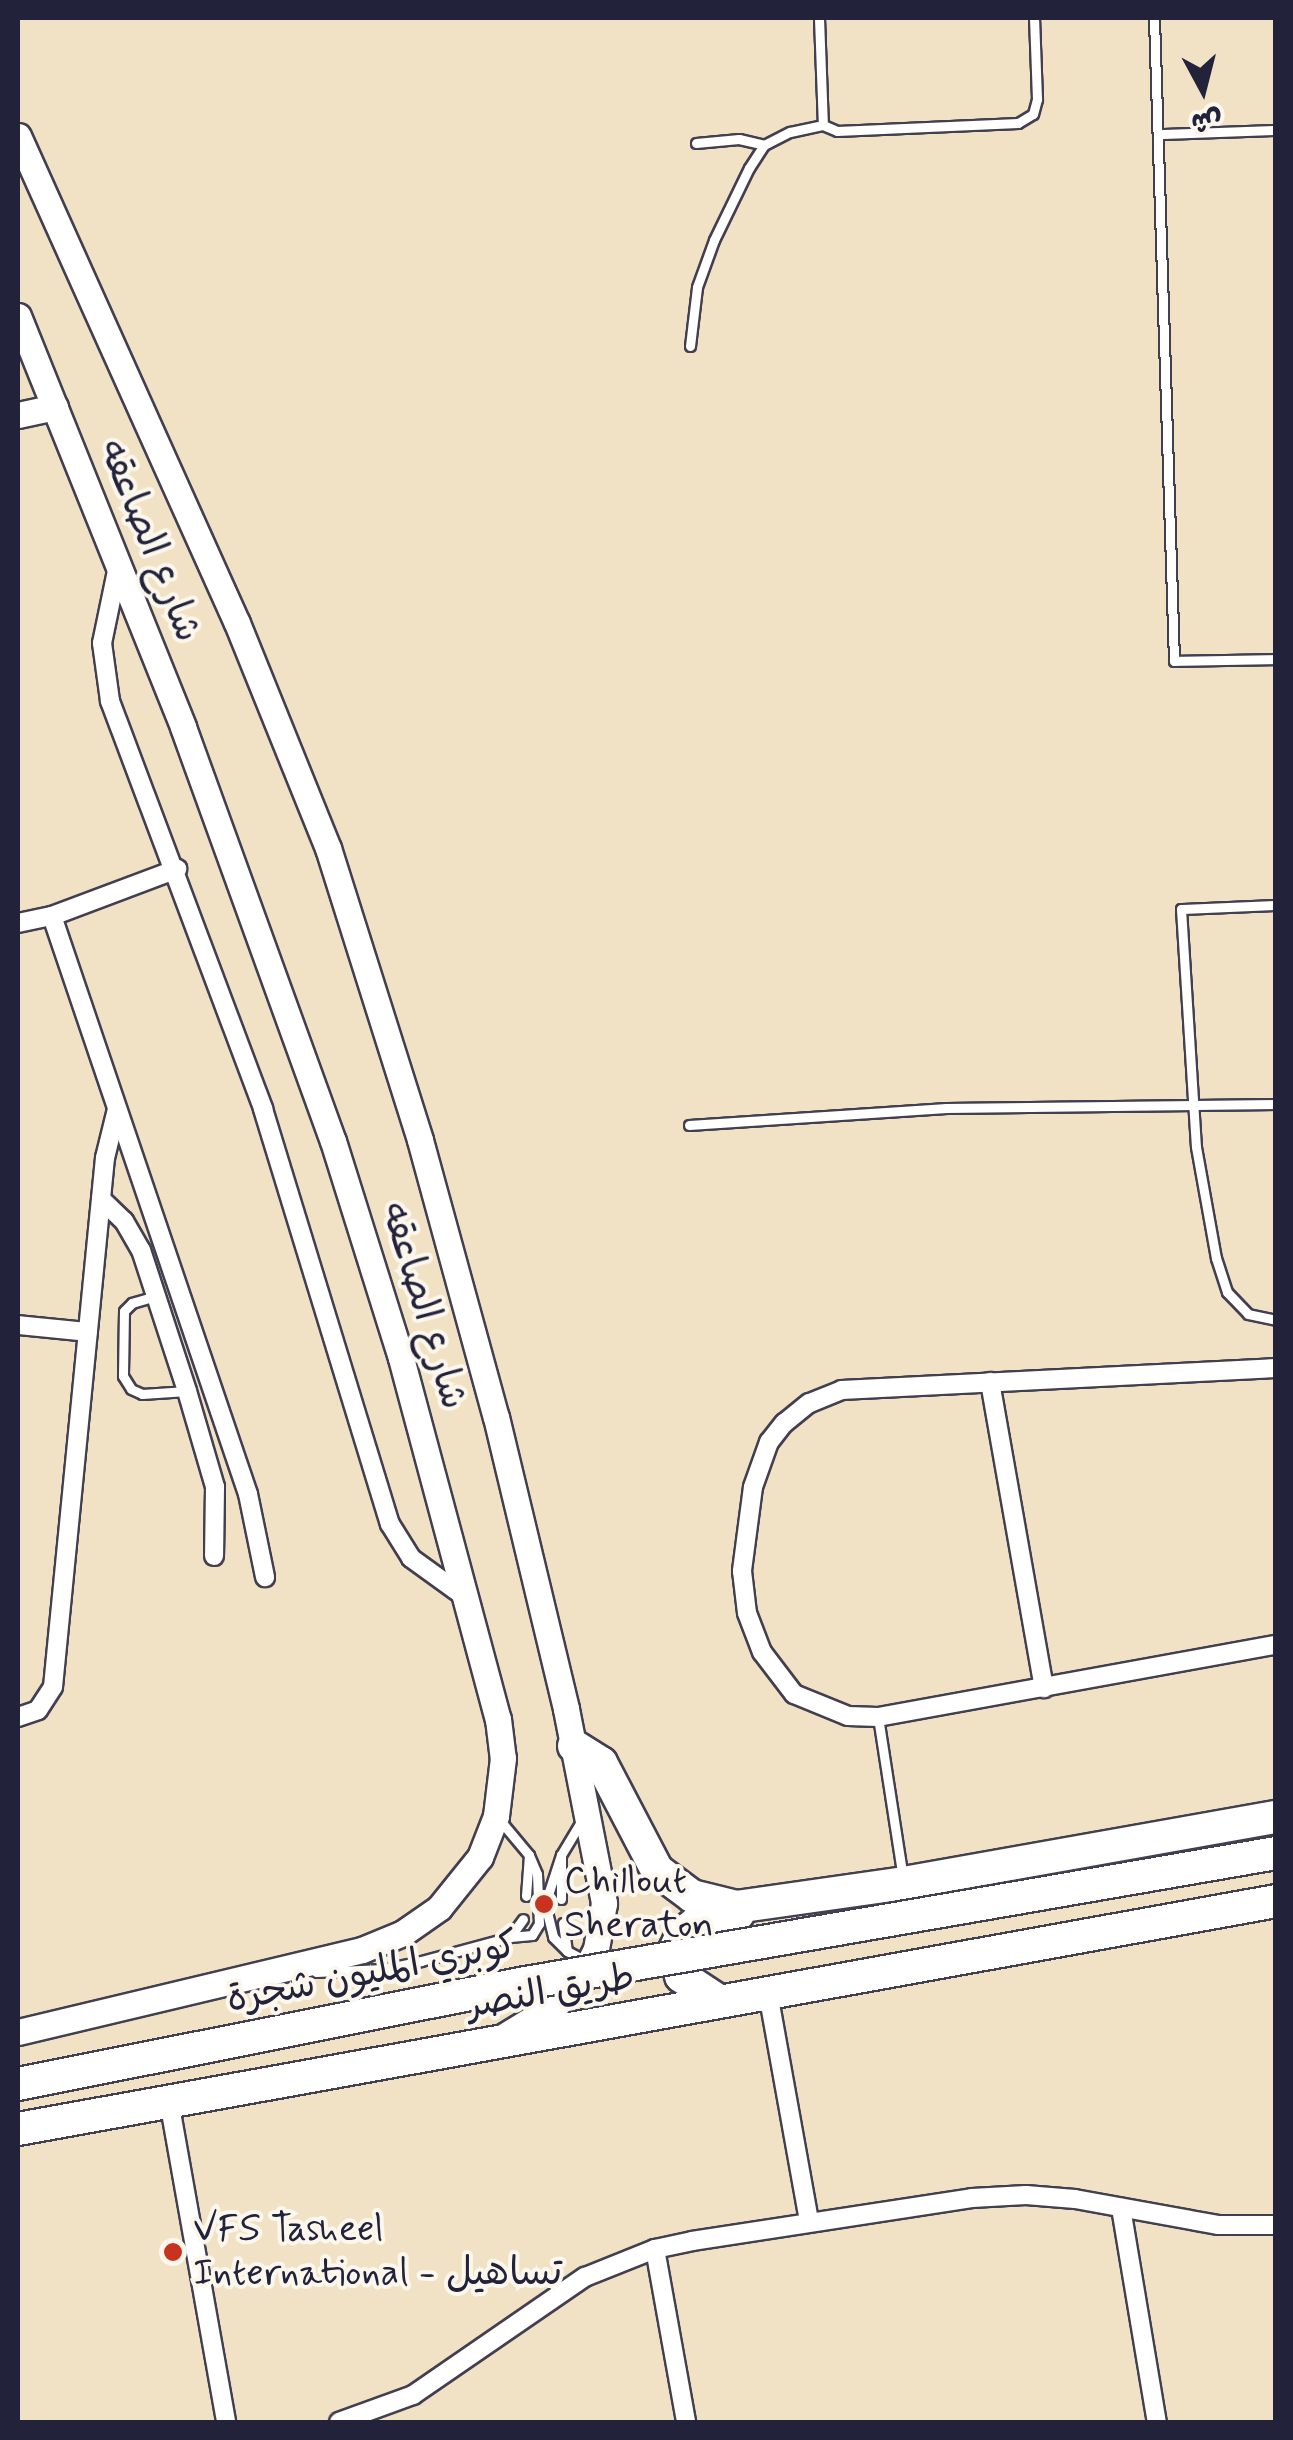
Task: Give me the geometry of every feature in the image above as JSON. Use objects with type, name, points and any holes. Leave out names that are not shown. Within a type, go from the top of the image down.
[{"type":"highway","points":[[574,1746],[600,1763],[644,1852],[673,1884],[712,1903],[761,1905]]},
{"type":"highway","points":[[719,2002],[681,1976],[675,1959],[678,1941],[696,1923],[761,1905],[1276,1817]]},
{"type":"highway","name":"كوبري المليون شجرة","points":[[18,2084],[520,1984],[1276,1853]]},
{"type":"highway","name":"طريق النصر","points":[[18,2129],[1276,1901]]},
{"type":"street","name":"شارع الصاعقه","points":[[18,136],[238,622],[328,848],[390,1037],[464,1296],[574,1746],[604,1902],[601,1934],[579,1957],[558,2003],[493,2043]]},
{"type":"street","name":"شارع الصاعقه","points":[[18,2032],[372,1946],[422,1922],[468,1875],[496,1816],[503,1778],[502,1738],[466,1596],[401,1358],[320,1105],[246,895],[56,407],[21,333]]},
{"type":"street","points":[[18,415],[56,407]]},
{"type":"street","points":[[118,566],[104,631],[103,671],[263,1108],[390,1524],[411,1558],[466,1596]]},
{"type":"street","points":[[18,923],[52,916],[177,869]]},
{"type":"street","points":[[52,916],[248,1494],[265,1576]]},
{"type":"street","points":[[18,1717],[38,1710],[53,1688],[107,1142],[117,1108]]},
{"type":"street","points":[[101,1200],[133,1234],[187,1391],[215,1487],[214,1556]]},
{"type":"street","points":[[18,1325],[88,1332]]},
{"type":"street","points":[[1276,1368],[842,1390],[809,1403],[784,1423],[769,1442],[753,1488],[742,1571],[747,1613],[762,1652],[794,1694],[848,1716],[878,1717],[1276,1645]]},
{"type":"street","points":[[990,1382],[1044,1688]]},
{"type":"street","points":[[768,1992],[809,2220]]},
{"type":"street","points":[[169,2101],[226,2422]]},
{"type":"street","points":[[339,2422],[412,2396],[584,2277],[655,2249],[809,2220],[1026,2195],[1218,2225],[1276,2224]]},
{"type":"street","points":[[1121,2208],[1157,2422]]},
{"type":"street","points":[[655,2249],[686,2422]]},
{"type":"lane","points":[[820,18],[824,125]]},
{"type":"lane","points":[[690,346],[698,287],[714,240],[764,145],[790,132],[824,125],[836,132],[1018,122],[1033,114],[1036,99],[1034,18]]},
{"type":"lane","points":[[1154,18],[1161,134],[1174,661],[1276,659]]},
{"type":"lane","points":[[1161,134],[1276,130]]},
{"type":"lane","points":[[696,143],[738,138],[764,145]]},
{"type":"lane","points":[[1276,905],[1181,910],[1192,1104],[1204,1202],[1227,1292],[1248,1314],[1276,1320]]},
{"type":"lane","points":[[689,1125],[946,1108],[1276,1104]]},
{"type":"lane","points":[[156,1296],[132,1302],[124,1311],[123,1376],[130,1388],[142,1394],[187,1391]]},
{"type":"lane","points":[[878,1717],[904,1883]]},
{"type":"lane","points":[[579,1957],[554,1937],[546,1904],[561,1855],[587,1810]]},
{"type":"lane","points":[[281,1968],[346,1973],[384,1969],[532,1935],[539,1924],[538,1881],[529,1856],[496,1816]]},
{"type":"lane","points":[[561,1855],[561,1899]]},
{"type":"lane","points":[[526,1896],[529,1856]]},
{"type":"lane","points":[[510,1937],[523,1919]]},
{"type":"lane","points":[[563,1923],[579,1957]]},
{"type":"place","name":"Chillout Sheraton","points":[[544,1904]]},
{"type":"place","name":"VFS Tasheel International - تساهيل","points":[[173,2252]]}]
